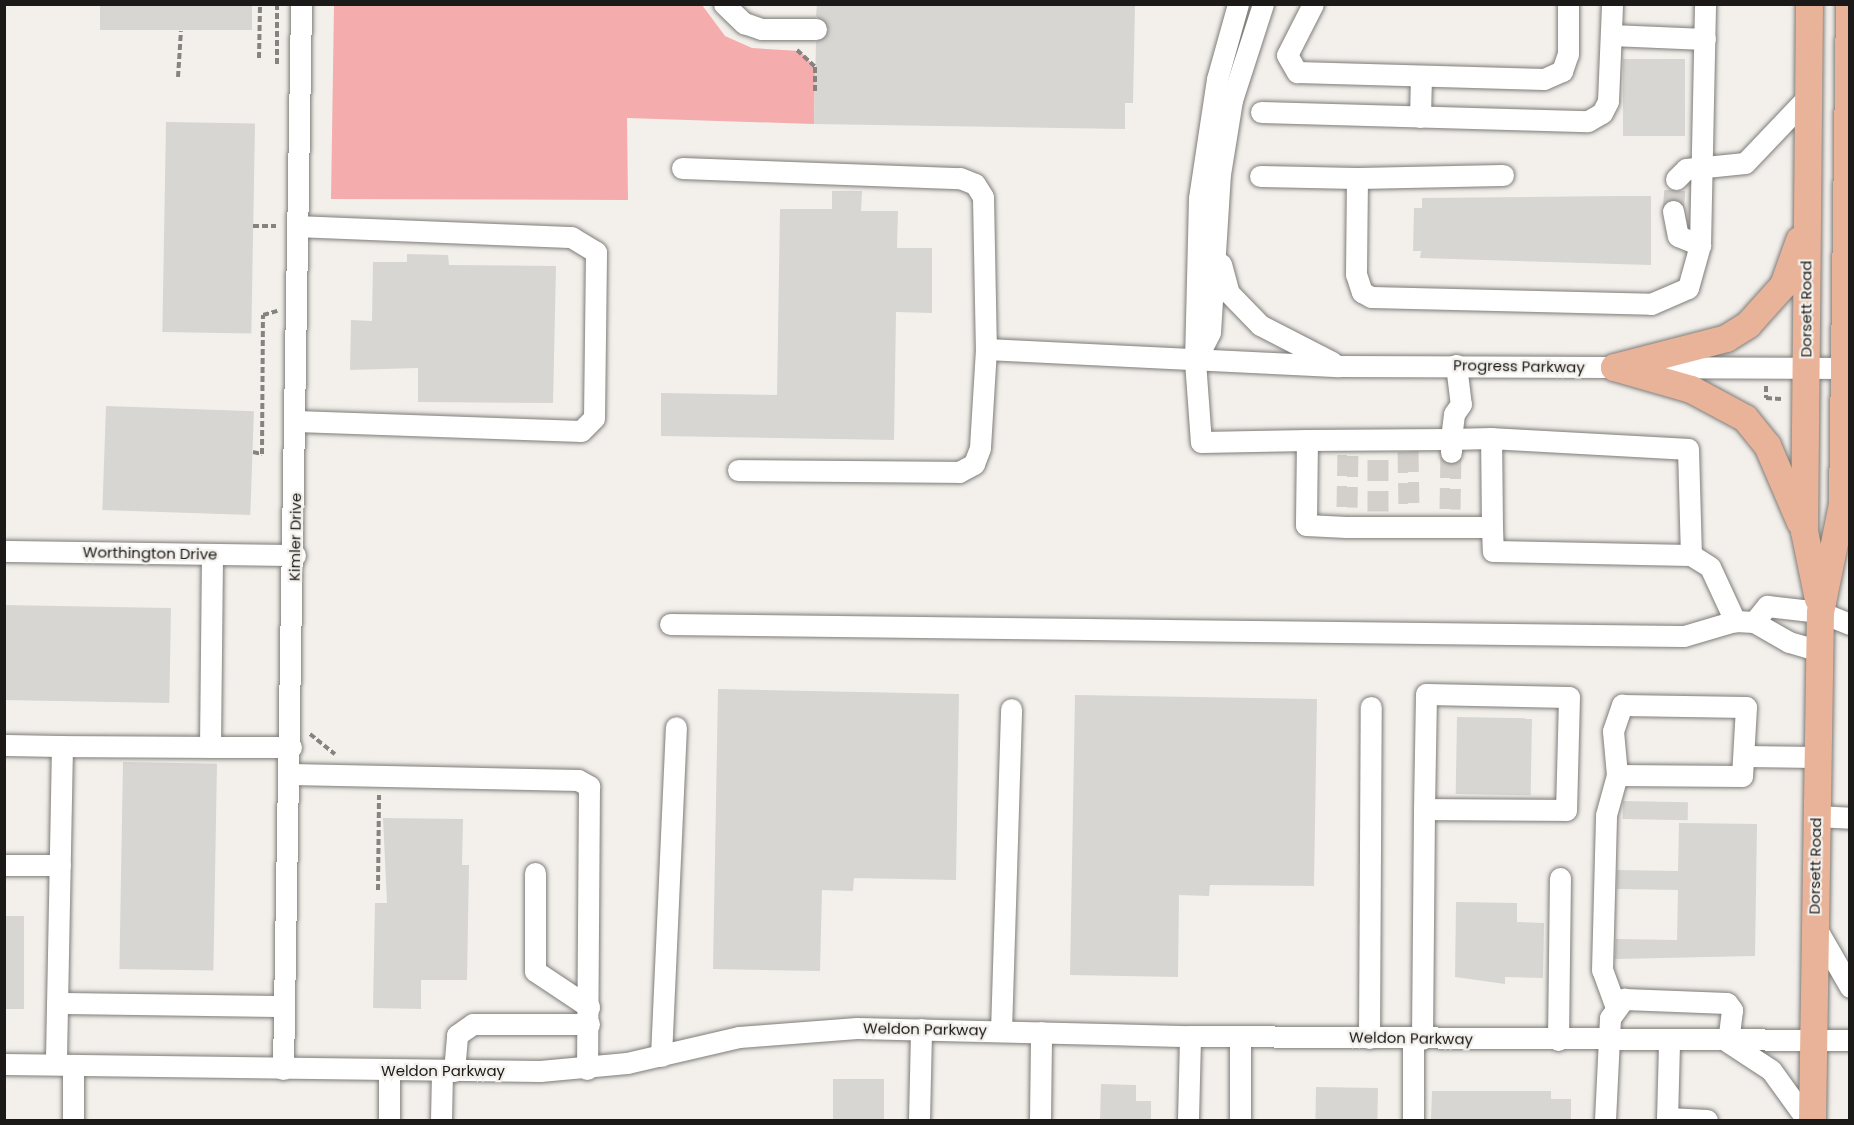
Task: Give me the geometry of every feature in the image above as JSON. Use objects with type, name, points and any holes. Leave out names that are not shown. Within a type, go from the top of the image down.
[{"type":"main road","name":"Dorsett Road","points":[[1809,4],[1805,223],[1804,531],[1820,612],[1812,1120]]},
{"type":"main road","name":"Dorsett Road","points":[[1820,612],[1846,496],[1849,4]]},
{"type":"main road","points":[[1614,367],[1726,338],[1748,324],[1783,285],[1805,223]]},
{"type":"main road","points":[[1614,367],[1691,389],[1746,418],[1767,445],[1804,531]]},
{"type":"street","name":"Kimler Drive","points":[[283,1069],[295,555],[302,4]]},
{"type":"street","points":[[724,4],[744,23],[761,29],[816,29]]},
{"type":"street","points":[[1223,4],[1217,79],[1199,198],[1195,361],[1201,442],[1307,441],[1348,446],[1451,446],[1491,438],[1688,449],[1691,555]]},
{"type":"street","points":[[1217,79],[1238,4]]},
{"type":"street","points":[[1195,361],[1210,332],[1218,252],[1220,174],[1232,100],[1263,4]]},
{"type":"street","points":[[1313,4],[1287,55],[1297,72],[1554,77],[1568,54],[1568,4]]},
{"type":"street","points":[[1261,112],[1571,123],[1596,118],[1609,95],[1612,4]]},
{"type":"street","points":[[1357,178],[1357,284],[1371,297],[1651,304],[1688,288],[1700,245],[1705,4]]},
{"type":"street","points":[[1611,35],[1705,39]]},
{"type":"street","points":[[1420,117],[1421,76]]},
{"type":"street","points":[[1676,179],[1686,169],[1745,164],[1807,98]]},
{"type":"street","points":[[682,168],[960,178],[975,184],[982,197],[986,349],[980,448],[974,464],[959,472],[738,470]]},
{"type":"street","points":[[1260,176],[1357,178],[1503,175]]},
{"type":"street","points":[[1673,212],[1678,236],[1700,245]]},
{"type":"street","points":[[296,421],[581,431],[594,418],[596,252],[571,237],[299,226]]},
{"type":"street","points":[[1218,252],[1229,293],[1260,325],[1339,366]]},
{"type":"street","name":"Progress Parkway","points":[[986,349],[1456,374],[1614,367],[1846,368]]},
{"type":"street","points":[[1451,446],[1454,414],[1446,389],[1456,374]]},
{"type":"street","points":[[1491,438],[1493,551],[1691,555],[1710,567],[1744,621],[1789,642],[1820,651]]},
{"type":"street","points":[[1307,441],[1306,525],[1347,517],[1450,518],[1492,527]]},
{"type":"street","name":"Worthington Drive","points":[[4,551],[295,555]]},
{"type":"street","points":[[210,747],[212,554]]},
{"type":"street","points":[[670,624],[1684,636],[1744,621],[1767,606],[1820,612],[1850,624]]},
{"type":"street","points":[[1413,1120],[1418,1039],[1426,694],[1569,697],[1566,810],[1424,809]]},
{"type":"street","points":[[1605,1120],[1608,1040],[1615,1005],[1602,970],[1606,815],[1617,776],[1614,731],[1622,705],[1746,707],[1745,756],[1742,776],[1617,776]]},
{"type":"street","points":[[1369,1038],[1371,707]]},
{"type":"street","points":[[1001,1031],[1011,709]]},
{"type":"street","points":[[661,1056],[676,727]]},
{"type":"street","points":[[4,745],[291,747]]},
{"type":"street","points":[[62,746],[57,1003],[73,1120]]},
{"type":"street","points":[[1745,756],[1817,757]]},
{"type":"street","points":[[290,774],[578,780],[589,786],[587,1069]]},
{"type":"street","points":[[1816,816],[1850,818]]},
{"type":"street","points":[[4,865],[60,865]]},
{"type":"street","points":[[535,873],[535,971],[589,1016]]},
{"type":"street","points":[[1558,1040],[1560,878]]},
{"type":"street","points":[[1814,923],[1850,987]]},
{"type":"street","points":[[1615,1005],[1624,999],[1727,1003],[1732,1010],[1728,1041],[1771,1070],[1807,1120]]},
{"type":"street","points":[[57,1003],[284,1005]]},
{"type":"street","points":[[441,1120],[448,1071],[457,1035],[473,1024],[589,1016]]},
{"type":"street","name":"Weldon Parkway","points":[[4,1064],[448,1071],[587,1069],[803,1029],[921,1029],[1418,1039],[1813,1042],[1850,1040]]},
{"type":"street","points":[[919,1120],[921,1029]]},
{"type":"street","points":[[1040,1120],[1041,1032]]},
{"type":"street","points":[[1188,1120],[1190,1036]]},
{"type":"street","points":[[1240,1037],[1240,1120]]},
{"type":"street","points":[[1669,1041],[1667,1119],[1707,1120]]},
{"type":"street","points":[[389,1070],[389,1120]]},
{"type":"path","points":[[259,58],[260,4]]},
{"type":"path","points":[[277,4],[277,78]]},
{"type":"path","points":[[178,77],[181,31]]},
{"type":"path","points":[[277,214],[277,237]]},
{"type":"path","points":[[253,452],[262,454],[262,315],[277,312],[277,301]]},
{"type":"path","points":[[1766,385],[1766,398],[1790,399]]},
{"type":"path","points":[[310,734],[365,777],[379,793],[378,890]]},
{"type":"shaded area","points":[[334,5],[702,5],[725,36],[752,48],[800,51],[815,67],[814,124],[627,118],[628,200],[331,199]]},
{"type":"building","points":[[100,4],[252,4],[252,30],[100,30]]},
{"type":"building","points":[[817,4],[1135,4],[1133,103],[1125,103],[1125,129],[814,124],[816,42],[829,30],[816,16]]},
{"type":"building","points":[[1623,59],[1685,59],[1685,136],[1623,136]]},
{"type":"building","points":[[166,122],[255,124],[251,334],[162,332]]},
{"type":"building","points":[[832,191],[862,191],[861,211],[898,211],[897,248],[932,248],[932,313],[896,312],[894,440],[661,436],[661,393],[777,395],[780,209],[832,209]]},
{"type":"building","points":[[1651,196],[1651,265],[1420,258],[1421,251],[1413,251],[1414,208],[1422,208],[1422,198]]},
{"type":"building","points":[[407,254],[448,255],[449,265],[556,266],[553,403],[418,402],[418,368],[350,370],[351,320],[372,321],[373,262],[407,262]]},
{"type":"building","points":[[106,406],[254,411],[250,515],[102,510]]},
{"type":"building","points":[[4,605],[171,608],[169,703],[4,700]]},
{"type":"building","points":[[718,689],[959,694],[956,880],[854,878],[853,891],[822,890],[820,971],[713,969]]},
{"type":"building","points":[[1075,695],[1317,699],[1314,886],[1210,885],[1209,896],[1179,895],[1178,977],[1070,975]]},
{"type":"building","points":[[1457,717],[1532,718],[1531,795],[1456,794]]},
{"type":"building","points":[[123,762],[217,764],[213,971],[119,969]]},
{"type":"building","points":[[1623,801],[1688,802],[1688,820],[1623,819]]},
{"type":"building","points":[[383,818],[463,819],[462,865],[469,865],[467,980],[421,980],[421,1009],[373,1008],[375,903],[387,903]]},
{"type":"building","points":[[1679,823],[1757,824],[1755,956],[1615,959],[1616,939],[1677,940],[1678,890],[1617,889],[1617,870],[1678,871]]},
{"type":"building","points":[[1456,902],[1517,903],[1517,922],[1544,923],[1543,978],[1505,977],[1505,984],[1455,977]]},
{"type":"building","points":[[4,916],[24,916],[24,1009],[4,1009]]},
{"type":"building","points":[[833,1079],[884,1079],[884,1120],[833,1120]]},
{"type":"building","points":[[1101,1084],[1136,1085],[1136,1101],[1151,1101],[1151,1120],[1100,1120]]},
{"type":"building","points":[[1316,1087],[1378,1088],[1377,1120],[1315,1120]]},
{"type":"building","points":[[1432,1091],[1551,1091],[1551,1099],[1571,1099],[1571,1120],[1431,1120]]},
{"type":"tunnel","points":[[1673,211],[1676,179]]},
{"type":"tunnel","points":[[1347,507],[1348,451]]},
{"type":"tunnel","points":[[1408,451],[1409,509]]},
{"type":"tunnel","points":[[1378,452],[1378,511]]},
{"type":"tunnel","points":[[1450,509],[1451,452]]}]
